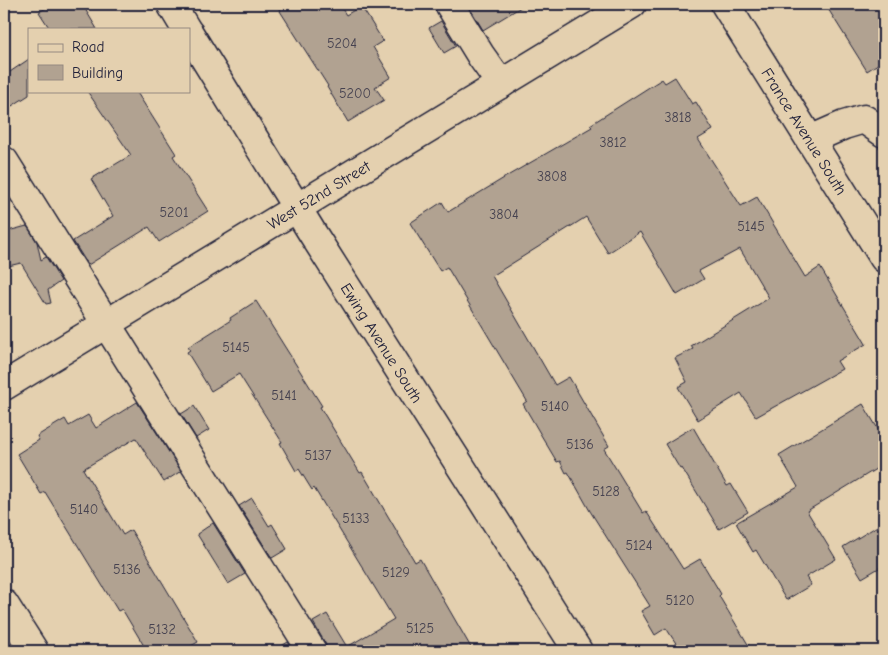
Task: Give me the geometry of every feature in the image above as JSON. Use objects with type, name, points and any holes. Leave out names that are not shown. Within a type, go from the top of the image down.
[{"type":"street","points":[[170,4],[185,28]]},
{"type":"street","points":[[448,4],[501,84]]},
{"type":"street","name":"West 52nd Street","points":[[4,386],[632,4]]},
{"type":"street","name":"France Avenue South","points":[[724,4],[884,258]]},
{"type":"street","name":"Ewing Avenue South","points":[[190,35],[297,208],[578,651]]},
{"type":"street","points":[[810,140],[844,125],[864,119],[884,133]]},
{"type":"street","points":[[4,161],[312,651]]},
{"type":"street","points":[[8,620],[34,651]]},
{"type":"building","points":[[53,4],[82,4],[96,28],[49,28],[39,12]]},
{"type":"building","points":[[277,4],[339,4],[346,15],[361,6],[383,41],[373,47],[391,77],[375,87],[384,100],[348,122]]},
{"type":"building","points":[[526,4],[483,30],[468,5]]},
{"type":"building","points":[[825,4],[884,4],[884,60],[867,71]]},
{"type":"building","points":[[441,21],[456,46],[444,53],[429,28]]},
{"type":"building","points":[[28,60],[29,95],[4,111],[4,76]]},
{"type":"building","points":[[675,77],[692,104],[696,102],[713,130],[698,139],[741,206],[757,197],[805,277],[820,267],[866,344],[837,361],[842,369],[756,417],[741,393],[698,420],[678,387],[687,382],[675,358],[693,349],[691,346],[769,298],[740,249],[699,271],[704,279],[677,295],[640,232],[608,253],[586,217],[492,276],[555,385],[569,377],[609,446],[604,449],[643,513],[646,511],[683,569],[700,559],[721,594],[719,596],[752,651],[681,651],[666,628],[655,635],[641,611],[650,606],[590,511],[568,472],[566,473],[560,461],[557,462],[523,404],[527,401],[447,267],[440,271],[410,223],[442,202],[448,212],[592,127],[590,125],[662,79],[665,83]]},
{"type":"building","points":[[88,92],[137,92],[176,154],[173,156],[208,211],[159,242],[149,227],[88,265],[73,241],[113,216],[91,179],[131,155]]},
{"type":"building","points":[[27,226],[37,242],[41,260],[46,257],[61,281],[48,290],[51,303],[46,304],[21,263],[4,267],[4,232]]},
{"type":"building","points":[[256,301],[322,406],[320,407],[360,473],[362,472],[415,562],[420,559],[473,651],[327,651],[325,643],[313,622],[327,614],[347,647],[394,619],[314,488],[312,490],[299,469],[296,471],[280,443],[282,442],[239,374],[211,391],[187,352],[190,350],[188,347],[231,320],[230,318]]},
{"type":"building","points":[[137,402],[181,471],[164,482],[136,438],[83,469],[123,535],[131,530],[198,642],[182,651],[147,651],[122,609],[118,611],[45,492],[41,494],[17,454],[39,440],[37,436],[65,419],[69,426],[88,415],[96,428]]},
{"type":"building","points":[[863,404],[884,439],[884,464],[807,511],[836,559],[806,577],[811,585],[786,600],[756,550],[753,552],[736,523],[798,487],[779,455]]},
{"type":"building","points":[[194,406],[209,430],[196,438],[181,414]]},
{"type":"building","points":[[693,427],[727,486],[731,484],[748,512],[719,529],[665,444]]},
{"type":"building","points":[[252,498],[269,526],[272,524],[287,549],[272,558],[239,506]]},
{"type":"building","points":[[884,522],[884,565],[862,578],[843,547]]},
{"type":"building","points":[[213,523],[245,574],[228,584],[197,534]]},
{"type":"building","points":[[288,642],[294,651],[273,651]]}]
